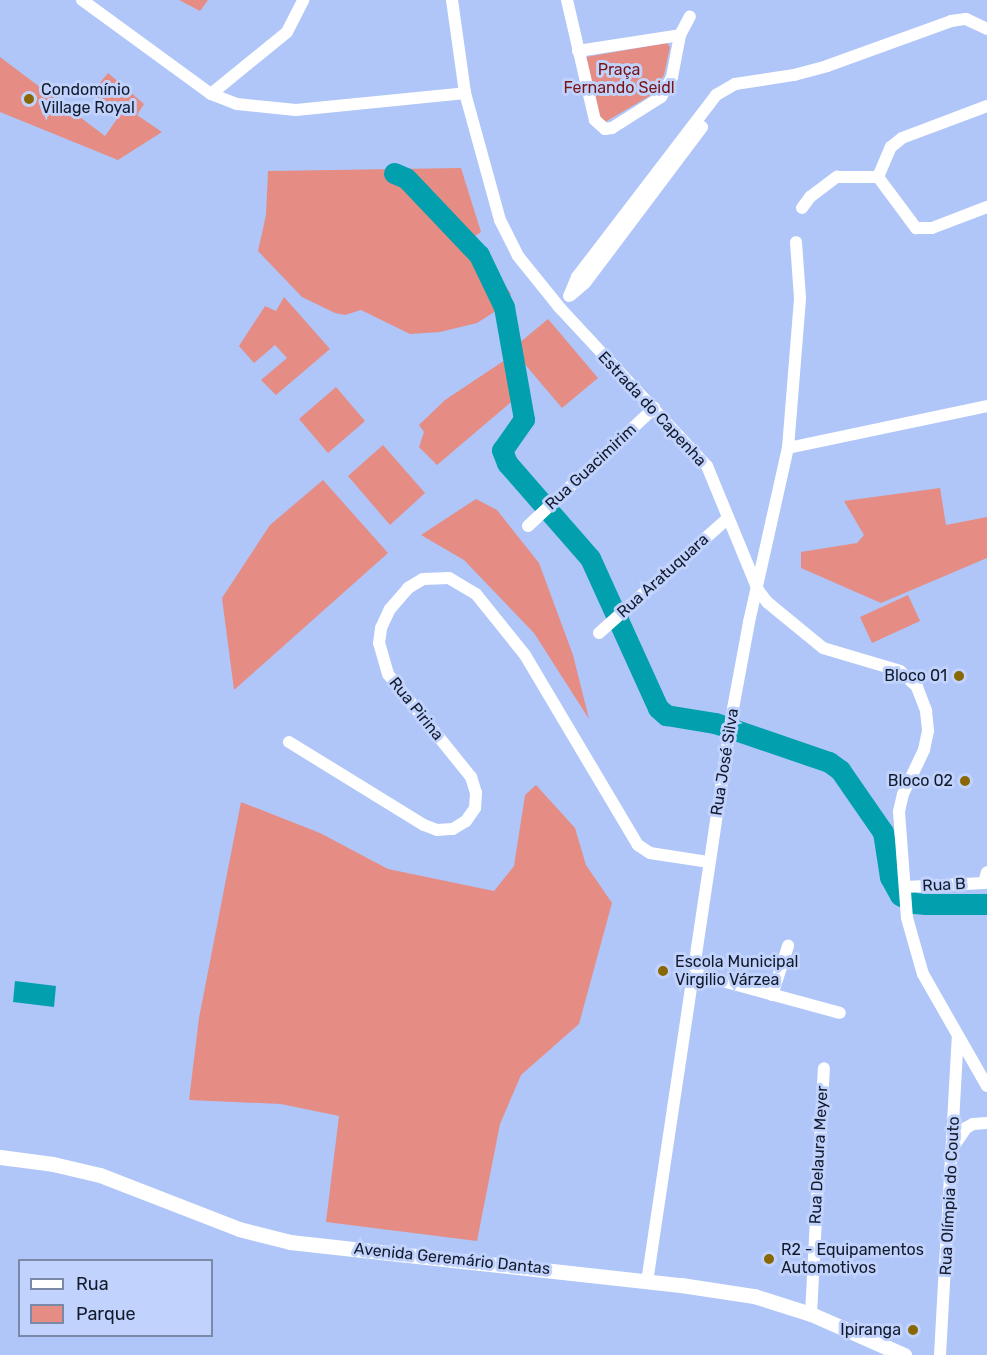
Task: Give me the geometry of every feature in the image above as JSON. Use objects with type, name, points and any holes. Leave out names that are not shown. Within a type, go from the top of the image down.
[{"type":"main road","name":"Avenida Geremário Dantas","points":[[0,1157],[53,1164],[100,1175],[239,1229],[290,1242],[728,1291],[783,1304],[811,1314],[887,1352],[904,1355]]},
{"type":"street","points":[[82,0],[211,94],[237,104],[296,110],[465,93]]},
{"type":"street","points":[[211,94],[287,32],[303,0]]},
{"type":"street","name":"Estrada do Capenha","points":[[452,0],[465,93],[500,220],[518,256],[560,308],[707,466],[758,590],[768,602],[823,648],[900,671],[917,687],[926,711],[927,731],[924,750],[903,794],[899,812],[907,918],[923,974],[987,1086]]},
{"type":"street","points":[[567,0],[595,120],[605,129],[612,128],[645,110],[661,97],[672,77],[680,35],[690,16]]},
{"type":"street","points":[[560,308],[569,296],[576,279],[634,210],[728,89],[735,84],[794,75],[827,66],[951,21],[966,19],[987,29]]},
{"type":"street","points":[[578,51],[680,35]]},
{"type":"street","points":[[878,177],[891,147],[902,138],[987,106]]},
{"type":"street","points":[[802,208],[810,197],[837,177],[878,177]]},
{"type":"street","points":[[878,177],[916,228],[932,228],[987,207]]},
{"type":"street","name":"Rua José Silva","points":[[647,1282],[727,741],[749,622],[788,448],[800,298],[796,242]]},
{"type":"street","points":[[788,448],[987,406]]},
{"type":"street","name":"Rua Guacimirim","points":[[528,526],[654,408]]},
{"type":"street","name":"Rua Aratuquara","points":[[599,633],[727,519]]},
{"type":"street","name":"Rua Pirina","points":[[289,742],[424,825],[437,830],[453,829],[466,821],[475,808],[476,793],[471,777],[387,674],[379,643],[381,628],[390,609],[408,588],[423,579],[449,578],[476,594],[525,656],[638,845],[650,853],[709,862]]},
{"type":"street","name":"Rua B","points":[[905,888],[986,882]]},
{"type":"street","points":[[772,994],[788,946]]},
{"type":"street","points":[[693,973],[840,1013]]},
{"type":"street","name":"Rua Olímpia do Couto","points":[[940,1355],[958,1038]]},
{"type":"street","name":"Rua Delaura Meyer","points":[[811,1314],[824,1068]]},
{"type":"street","points":[[953,1147],[966,1128],[973,1124],[987,1123]]},
{"type":"green space","points":[[179,0],[208,0],[200,11]]},
{"type":"green space","name":"Praça Fernando Seidl","points":[[667,43],[670,47],[664,75],[653,94],[605,122],[600,121],[586,57]]},
{"type":"green space","points":[[0,57],[105,136],[119,116],[91,94],[108,73],[144,104],[137,115],[162,132],[118,160],[0,112]]},
{"type":"green space","points":[[461,168],[481,232],[472,238],[511,294],[502,307],[477,323],[440,332],[410,334],[361,310],[345,315],[335,313],[302,297],[258,251],[266,215],[268,171]]},
{"type":"green space","points":[[284,297],[330,349],[276,395],[261,380],[287,358],[275,345],[254,363],[239,346],[265,306],[276,311]]},
{"type":"green space","points":[[548,319],[598,378],[562,408],[512,349]]},
{"type":"green space","points":[[505,360],[516,398],[437,465],[419,447],[424,432],[419,425],[445,400]]},
{"type":"green space","points":[[336,387],[365,421],[328,453],[299,419]]},
{"type":"green space","points":[[383,445],[425,493],[390,525],[348,476]]},
{"type":"green space","points":[[323,480],[388,553],[234,690],[222,598],[270,525]]},
{"type":"green space","points":[[940,488],[946,525],[987,517],[987,558],[881,603],[801,568],[801,552],[857,543],[864,535],[844,501]]},
{"type":"green space","points":[[476,499],[497,510],[539,563],[573,655],[589,719],[534,633],[464,560],[421,535]]},
{"type":"green space","points":[[908,595],[920,621],[872,643],[860,617]]},
{"type":"green space","points":[[536,785],[575,828],[586,865],[612,903],[579,1024],[521,1075],[500,1124],[477,1241],[326,1222],[339,1116],[281,1104],[189,1100],[199,1018],[241,802],[320,833],[388,869],[494,891],[514,866],[525,795]]},
{"type":"shaded area","points":[[15,981],[56,986],[54,1007],[13,1002]]},
{"type":"waterway","points":[[394,173],[406,178],[479,255],[504,307],[524,419],[502,450],[507,463],[590,558],[658,708],[666,715],[715,723],[829,762],[840,770],[883,832],[890,877],[900,895],[914,903],[987,904]]},
{"type":"place","name":"Condomínio Village Royal","points":[[29,99]]},
{"type":"place","name":"Bloco 01","points":[[959,676]]},
{"type":"place","name":"Bloco 02","points":[[965,781]]},
{"type":"place","name":"Escola Municipal Virgilio Várzea","points":[[663,971]]},
{"type":"place","name":"R2 - Equipamentos Automotivos","points":[[769,1259]]},
{"type":"place","name":"Ipiranga","points":[[913,1330]]}]
